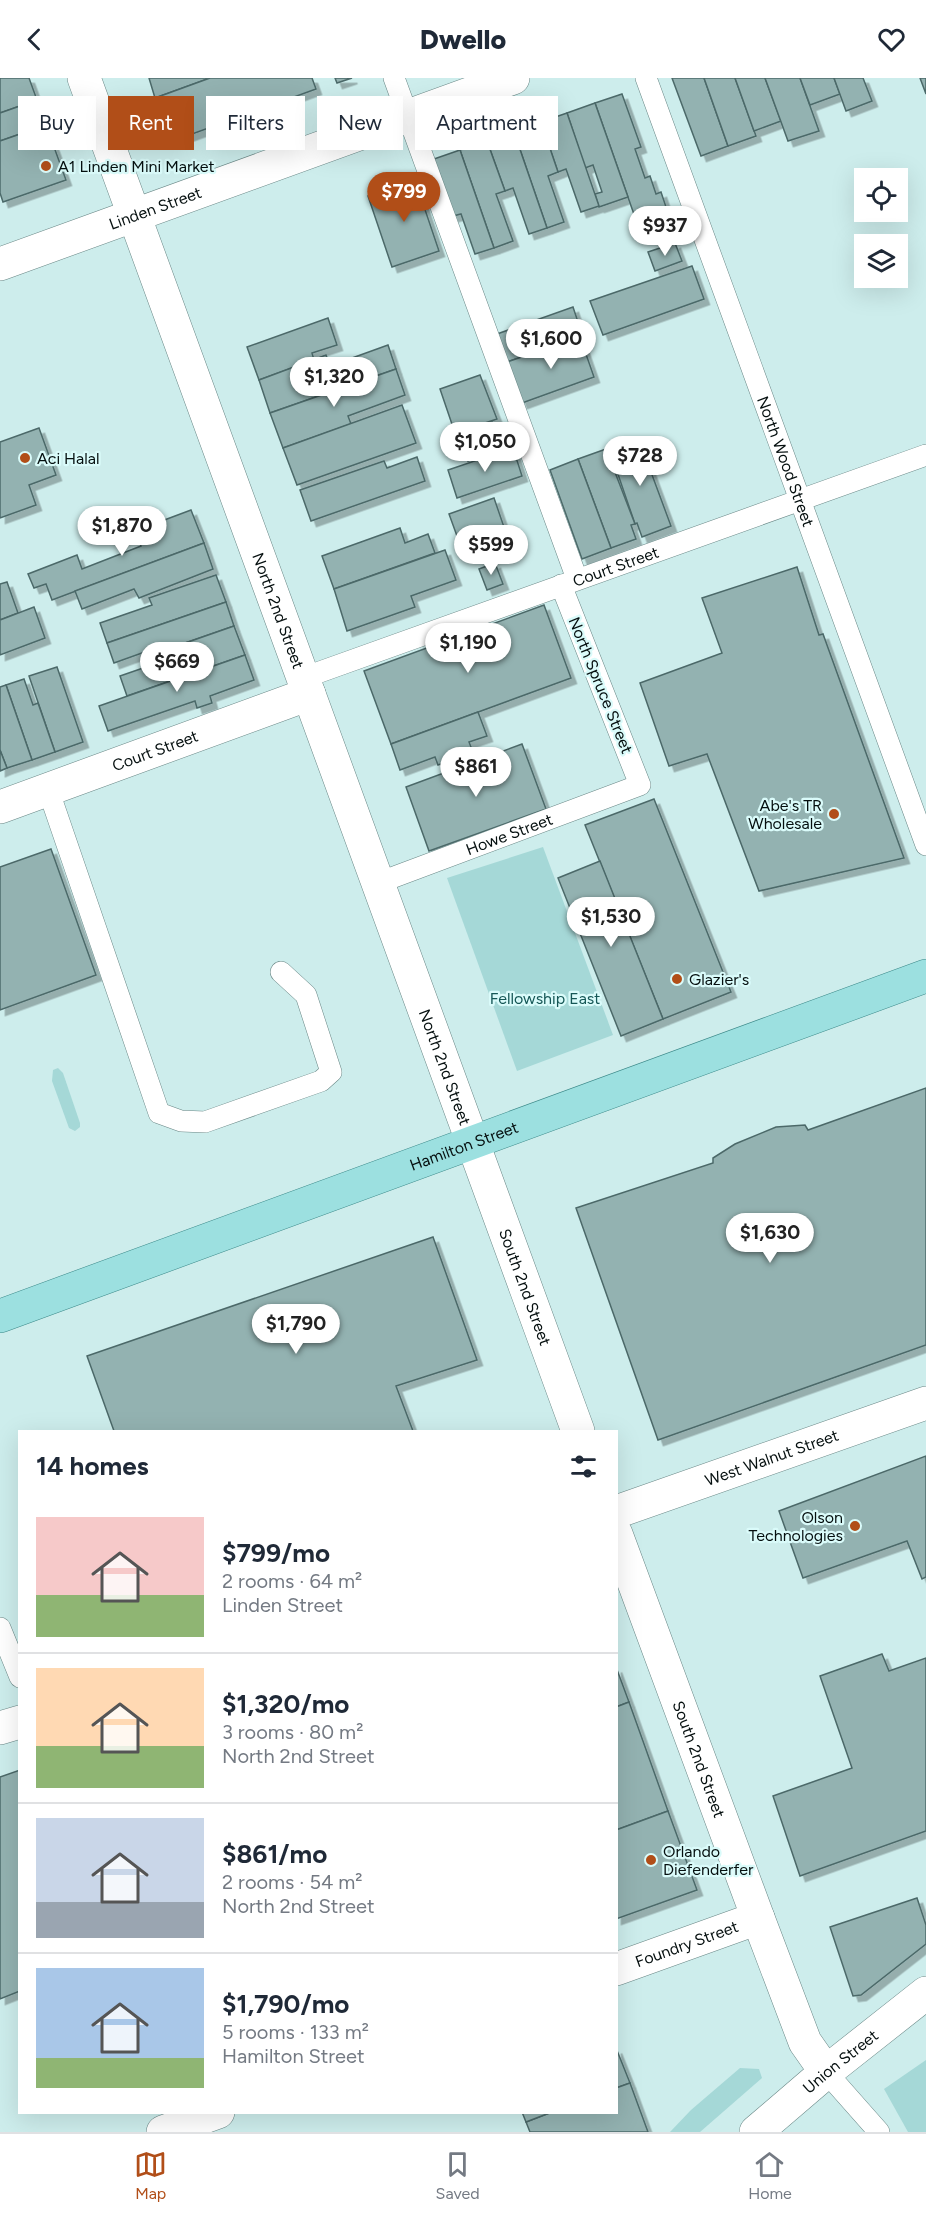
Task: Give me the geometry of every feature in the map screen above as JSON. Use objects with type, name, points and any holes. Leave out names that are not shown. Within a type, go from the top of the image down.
[{"type":"main road","name":"Hamilton Street","points":[[0,1316],[926,976]]},
{"type":"street","name":"North 2nd Street","points":[[84,78],[473,1143]]},
{"type":"street","name":"Linden Street","points":[[0,264],[513,78]]},
{"type":"street","name":"Court Street","points":[[0,807],[306,686]]},
{"type":"street","name":"South 2nd Street","points":[[473,1143],[579,1430]]},
{"type":"street","name":"West Walnut Street","points":[[618,1511],[926,1403]]},
{"type":"street","name":"South 2nd Street","points":[[618,1539],[806,2042],[826,2072]]},
{"type":"street","points":[[0,1728],[18,1723]]},
{"type":"street","name":"Foundry Street","points":[[618,1968],[758,1918]]},
{"type":"street","name":"Union Street","points":[[756,2132],[826,2072],[926,1993]]},
{"type":"street","points":[[163,2132],[212,2114]]},
{"type":"lane","name":"North Spruce Street","points":[[394,78],[640,784]]},
{"type":"lane","name":"North Wood Street","points":[[646,78],[926,845]]},
{"type":"lane","name":"Court Street","points":[[306,686],[569,582],[926,455]]},
{"type":"lane","name":"Howe Street","points":[[378,884],[640,784]]},
{"type":"lane","points":[[48,789],[159,1113],[181,1121],[205,1122],[321,1081],[331,1072],[306,995],[281,972]]},
{"type":"lane","points":[[0,1628],[18,1672]]},
{"type":"lane","name":"South 2nd Street","points":[[826,2072],[879,2132]]},
{"type":"green space","name":"Fellowship East","points":[[543,847],[613,1035],[517,1071],[447,878]]},
{"type":"green space","points":[[58,1068],[63,1073],[80,1123],[80,1127],[75,1131],[69,1128],[52,1081],[53,1070]]},
{"type":"green space","points":[[926,2060],[926,2132],[908,2132],[884,2089]]},
{"type":"green space","points":[[740,2068],[759,2069],[762,2078],[700,2132],[670,2132],[691,2110]]},
{"type":"building","points":[[0,78],[29,78],[36,96],[18,96],[18,107],[0,113]]},
{"type":"building","points":[[149,78],[210,78],[160,96],[154,96]]},
{"type":"building","points":[[210,78],[312,78],[316,89],[297,96],[206,96],[206,129],[194,133],[194,96],[160,96]]},
{"type":"building","points":[[335,78],[352,78],[337,83]]},
{"type":"building","points":[[672,78],[704,78],[728,146],[701,156]]},
{"type":"building","points":[[704,78],[735,78],[756,136],[728,146]]},
{"type":"building","points":[[735,78],[765,78],[781,121],[754,131]]},
{"type":"building","points":[[765,78],[800,78],[819,131],[788,141]]},
{"type":"building","points":[[800,78],[834,78],[840,94],[810,105]]},
{"type":"building","points":[[834,78],[863,78],[872,101],[846,111]]},
{"type":"building","points":[[920,78],[926,78],[926,94]]},
{"type":"building","points":[[622,94],[641,147],[635,149],[645,178],[650,176],[656,194],[661,192],[667,210],[636,220],[595,103]]},
{"type":"building","points":[[595,103],[628,197],[599,207],[595,194],[602,192],[593,165],[585,168],[567,113]]},
{"type":"building","points":[[18,107],[18,135],[0,141],[0,113]]},
{"type":"building","points":[[567,113],[599,206],[581,212],[566,169],[558,172],[551,150],[558,150],[558,116]]},
{"type":"building","points":[[18,135],[18,150],[55,150],[66,180],[3,202],[0,193],[0,141]]},
{"type":"building","points":[[460,150],[490,150],[505,191],[496,194],[513,241],[494,248]]},
{"type":"building","points":[[460,150],[494,248],[475,254],[461,214],[453,216],[434,159]]},
{"type":"building","points":[[490,150],[520,150],[547,228],[529,234],[513,188],[505,191]]},
{"type":"building","points":[[520,150],[551,150],[558,172],[548,176],[564,222],[547,228]]},
{"type":"building","points":[[415,180],[439,251],[392,267],[368,196]]},
{"type":"building","points":[[675,243],[682,261],[655,271],[648,252]]},
{"type":"building","points":[[692,266],[704,299],[603,335],[590,301]]},
{"type":"building","points":[[573,307],[582,334],[579,335],[580,337],[507,362],[497,334]]},
{"type":"building","points":[[328,318],[337,345],[312,353],[314,360],[259,380],[247,347]]},
{"type":"building","points":[[580,337],[594,377],[522,403],[507,362]]},
{"type":"building","points":[[388,345],[396,369],[270,413],[259,380],[326,355],[330,366]]},
{"type":"building","points":[[396,369],[405,395],[348,416],[351,424],[283,448],[270,413]]},
{"type":"building","points":[[480,375],[497,419],[455,433],[440,389]]},
{"type":"building","points":[[402,405],[416,443],[297,485],[283,448]]},
{"type":"building","points":[[492,422],[501,450],[468,461],[459,434]]},
{"type":"building","name":"Aci Halal","points":[[39,428],[56,475],[29,485],[36,505],[0,518],[0,442]]},
{"type":"building","points":[[638,437],[671,526],[642,537],[637,523],[635,524],[609,448]]},
{"type":"building","points":[[513,448],[522,476],[457,498],[448,470]]},
{"type":"building","points":[[606,449],[635,524],[631,525],[636,539],[611,548],[578,459]]},
{"type":"building","points":[[417,457],[425,481],[311,521],[300,490],[384,461],[387,468]]},
{"type":"building","points":[[578,459],[611,548],[582,559],[550,470]]},
{"type":"building","points":[[494,498],[505,530],[461,547],[449,514]]},
{"type":"building","points":[[191,510],[204,543],[52,600],[46,584],[34,588],[28,574],[77,555],[82,569],[141,546],[135,531]]},
{"type":"building","points":[[400,528],[405,543],[428,534],[435,553],[334,589],[322,556]]},
{"type":"building","points":[[204,543],[213,569],[139,598],[134,589],[82,609],[75,591]]},
{"type":"building","points":[[445,550],[456,580],[411,596],[415,607],[347,631],[334,589]]},
{"type":"building","points":[[495,563],[503,584],[487,590],[479,569]]},
{"type":"building","points":[[797,567],[819,635],[823,634],[904,858],[759,891],[707,754],[669,766],[640,683],[722,653],[702,598]]},
{"type":"building","points":[[216,575],[226,602],[107,643],[100,623],[152,605],[149,598]]},
{"type":"building","points":[[7,582],[18,613],[0,620],[0,584]]},
{"type":"building","points":[[226,602],[234,626],[168,649],[167,644],[114,663],[107,643]]},
{"type":"building","points":[[544,605],[571,678],[391,744],[364,671]]},
{"type":"building","points":[[34,607],[45,638],[0,655],[0,620]]},
{"type":"building","points":[[234,626],[245,655],[127,696],[120,676],[172,658],[168,649]]},
{"type":"building","points":[[245,655],[254,680],[210,696],[212,703],[197,708],[195,701],[108,731],[99,706]]},
{"type":"building","points":[[57,667],[83,742],[55,752],[29,676]]},
{"type":"building","points":[[24,679],[33,705],[38,703],[55,752],[32,760],[6,685]]},
{"type":"building","points":[[6,685],[32,760],[7,768],[0,750],[0,687]]},
{"type":"building","points":[[478,712],[487,736],[469,742],[473,752],[438,765],[435,757],[400,770],[391,744]]},
{"type":"building","points":[[522,744],[546,809],[429,851],[406,787]]},
{"type":"building","points":[[0,750],[7,768],[0,771]]},
{"type":"building","points":[[654,799],[731,992],[663,1019],[585,825]]},
{"type":"building","points":[[51,849],[96,975],[0,1010],[0,867]]},
{"type":"building","points":[[600,861],[663,1019],[621,1036],[558,878]]},
{"type":"building","points":[[926,1088],[926,1345],[658,1440],[576,1208],[713,1163],[713,1158],[735,1144],[776,1127],[805,1125],[808,1130]]},
{"type":"building","points":[[433,1237],[477,1360],[396,1386],[413,1430],[114,1430],[87,1356]]},
{"type":"building","name":"Olson Technologies","points":[[926,1456],[926,1577],[922,1579],[907,1541],[803,1578],[779,1511]]},
{"type":"building","points":[[882,1654],[889,1671],[926,1658],[926,1831],[800,1876],[773,1796],[852,1768],[820,1676]]},
{"type":"building","points":[[618,1672],[629,1702],[618,1706]]},
{"type":"building","points":[[629,1702],[668,1811],[618,1829],[618,1706]]},
{"type":"building","points":[[18,1771],[18,1992],[0,1999],[0,1777]]},
{"type":"building","name":"Orlando Diefenderfer","points":[[668,1811],[697,1890],[618,1918],[618,1829]]},
{"type":"building","points":[[917,1898],[926,1925],[926,1944],[861,1995],[853,1996],[830,1927]]},
{"type":"building","points":[[618,2053],[630,2083],[618,2087]]},
{"type":"building","points":[[630,2083],[648,2132],[530,2132],[526,2122],[547,2114],[618,2114],[618,2087]]},
{"type":"building","points":[[523,2114],[547,2114],[526,2122]]},
{"type":"place","name":"A1 Linden Mini Market","points":[[46,166]]},
{"type":"place","name":"Aci Halal","points":[[25,458]]},
{"type":"place","name":"Abe's TR Wholesale","points":[[834,814]]},
{"type":"place","name":"Glazier's","points":[[677,979]]},
{"type":"place","name":"Olson Technologies","points":[[855,1526]]},
{"type":"place","name":"Orlando Diefenderfer","points":[[651,1860]]}]
